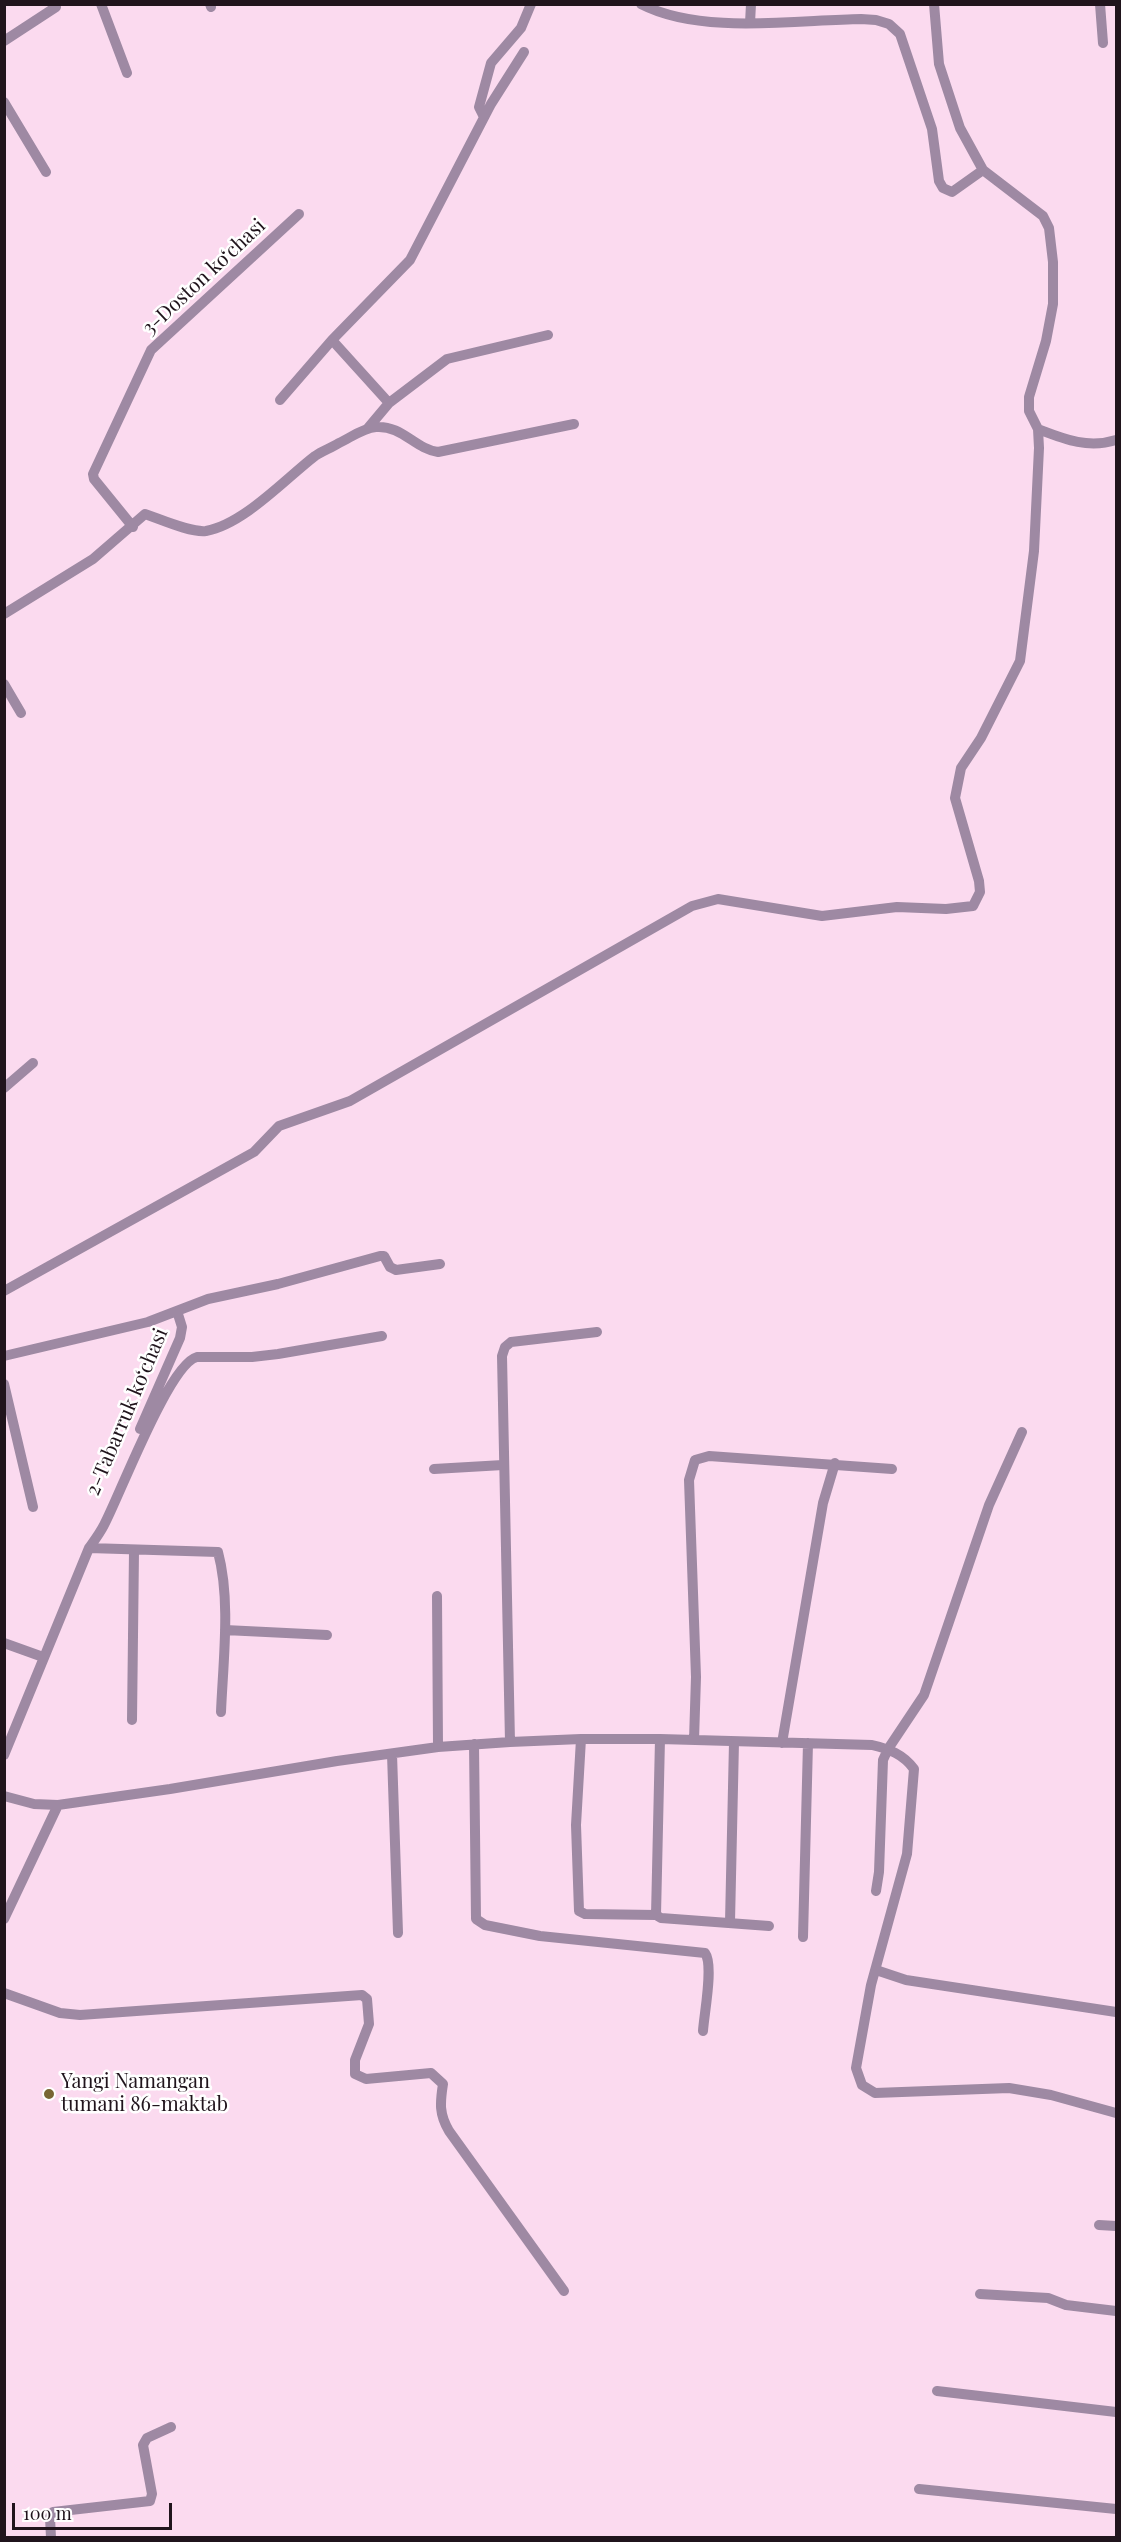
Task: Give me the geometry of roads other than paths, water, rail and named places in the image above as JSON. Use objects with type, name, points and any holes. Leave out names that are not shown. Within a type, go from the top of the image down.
[{"type":"street","points":[[101,4],[128,74]]},
{"type":"street","points":[[484,117],[479,107],[491,63],[521,28],[531,4]]},
{"type":"street","points":[[641,4],[673,17],[750,23],[861,19],[889,24],[900,34],[920,92],[932,129],[939,181],[943,188],[952,192],[983,170]]},
{"type":"street","points":[[750,23],[751,4]]},
{"type":"street","points":[[4,1291],[254,1152],[279,1126],[350,1101],[692,906],[718,899],[822,916],[897,907],[946,909],[973,906],[980,892],[979,881],[955,798],[961,768],[981,738],[1020,661],[1034,551],[1039,448],[1038,429],[1029,411],[1029,397],[1046,341],[1053,304],[1053,261],[1049,228],[1043,216],[983,170],[960,128],[939,64],[933,4]]},
{"type":"street","points":[[1100,4],[1103,43]]},
{"type":"street","points":[[4,41],[56,7]]},
{"type":"street","points":[[280,400],[332,340],[410,260],[484,117],[524,52]]},
{"type":"street","points":[[4,102],[46,172]]},
{"type":"street","name":"3-Doston koʻchasi","points":[[133,527],[93,474],[151,350],[299,214]]},
{"type":"street","points":[[368,428],[389,403],[447,359],[548,335]]},
{"type":"street","points":[[332,340],[389,403]]},
{"type":"street","points":[[4,614],[93,559],[133,527],[145,514],[174,525],[205,531],[222,525],[245,513],[316,455],[368,428],[377,426],[403,432],[429,451],[438,452],[574,424]]},
{"type":"street","points":[[1038,429],[1075,443],[1106,444],[1116,440]]},
{"type":"street","points":[[4,684],[21,713]]},
{"type":"street","points":[[4,1088],[33,1063]]},
{"type":"street","points":[[4,1356],[148,1322],[208,1299],[278,1284],[380,1256],[384,1256],[390,1267],[396,1270],[440,1264]]},
{"type":"street","name":"2-Tabarruk koʻchasi","points":[[104,1526],[101,1520],[103,1514],[180,1338],[182,1328],[177,1311]]},
{"type":"street","points":[[510,1742],[502,1356],[505,1347],[511,1342],[597,1332]]},
{"type":"street","name":"2-Tabarruk koʻchasi","points":[[4,1755],[43,1656],[90,1548],[104,1526],[166,1393],[176,1376],[191,1359],[204,1356],[269,1355],[382,1336]]},
{"type":"street","points":[[4,1384],[33,1507]]},
{"type":"street","points":[[876,1891],[879,1872],[883,1760],[924,1695],[989,1505],[1022,1432]]},
{"type":"street","points":[[694,1740],[696,1677],[689,1480],[695,1460],[709,1456],[835,1463],[892,1469]]},
{"type":"street","points":[[782,1743],[823,1503],[835,1463]]},
{"type":"street","points":[[434,1469],[503,1465]]},
{"type":"street","points":[[90,1548],[218,1552],[223,1584],[225,1630],[222,1712]]},
{"type":"street","points":[[132,1720],[134,1551]]},
{"type":"street","points":[[437,1596],[438,1747]]},
{"type":"street","points":[[225,1630],[327,1635]]},
{"type":"street","points":[[4,1643],[43,1656]]},
{"type":"street","points":[[581,1739],[576,1825],[579,1911],[585,1914],[656,1915],[661,1918],[769,1926]]},
{"type":"street","points":[[4,1796],[34,1804],[58,1805],[438,1747],[510,1742],[581,1739],[694,1740],[872,1745],[888,1749],[906,1759],[914,1769],[907,1854],[876,1970],[856,2068],[862,2085],[875,2093],[1009,2088],[1051,2095],[1116,2113]]},
{"type":"street","points":[[656,1915],[660,1740]]},
{"type":"street","points":[[730,1922],[734,1742]]},
{"type":"street","points":[[803,1938],[808,1743]]},
{"type":"street","points":[[474,1744],[476,1919],[485,1925],[540,1936],[705,1953],[709,1958],[709,1970],[703,2031]]},
{"type":"street","points":[[392,1754],[398,1933]]},
{"type":"street","points":[[4,1919],[58,1805]]},
{"type":"street","points":[[876,1970],[906,1980],[1116,2012]]},
{"type":"street","points":[[4,1993],[60,2013],[80,2015],[362,1995],[367,1999],[369,2024],[355,2060],[355,2074],[366,2079],[431,2073],[443,2084],[440,2102],[442,2118],[449,2131],[564,2291]]},
{"type":"street","points":[[1099,2225],[1116,2226]]},
{"type":"street","points":[[980,2294],[1048,2298],[1066,2305],[1116,2311]]},
{"type":"street","points":[[937,2391],[1116,2412]]},
{"type":"street","points":[[51,2538],[50,2517],[53,2512],[150,2500],[152,2494],[143,2445],[147,2438],[171,2427]]},
{"type":"street","points":[[919,2488],[1116,2509]]},
{"type":"place","name":"Yangi Namangan tumani 86-maktab","points":[[49,2094]]}]
